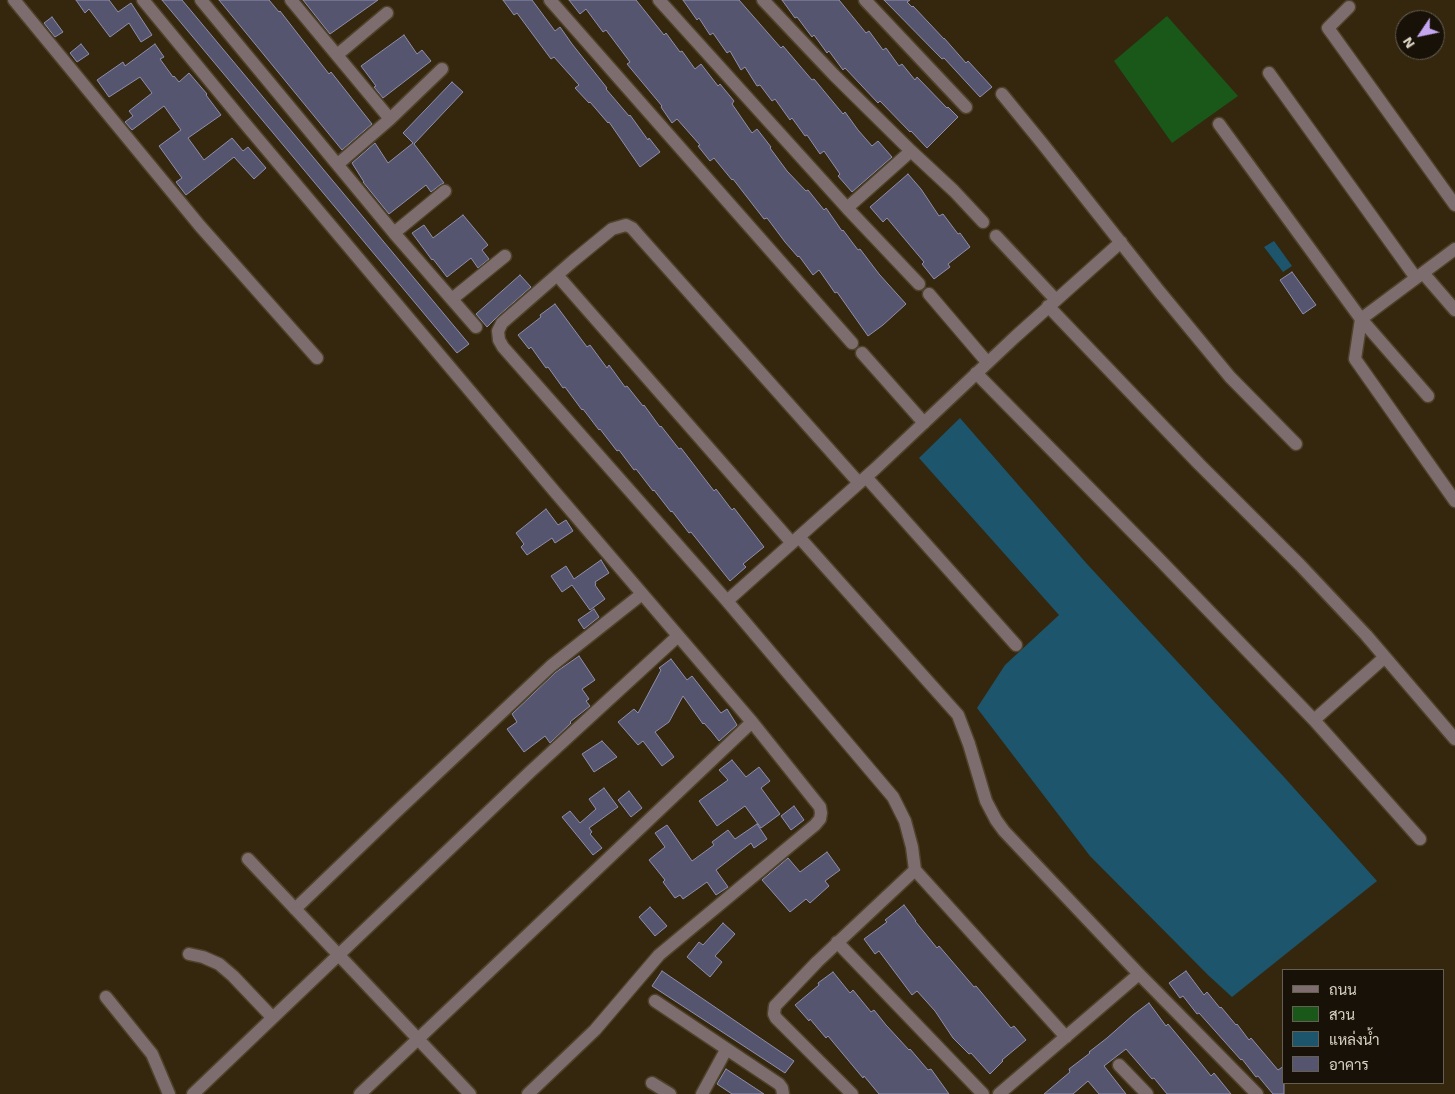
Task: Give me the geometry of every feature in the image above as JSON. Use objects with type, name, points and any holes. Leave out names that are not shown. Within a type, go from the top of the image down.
[{"type":"street","points":[[14,0],[200,226],[317,358]]},
{"type":"street","points":[[143,0],[242,120],[752,722],[820,807],[820,819],[659,955],[595,1030],[528,1094]]},
{"type":"street","points":[[201,0],[394,233],[476,327]]},
{"type":"street","points":[[291,0],[390,119]]},
{"type":"street","points":[[550,0],[852,343]]},
{"type":"street","points":[[659,0],[847,208],[919,284]]},
{"type":"street","points":[[763,0],[834,75],[954,191],[983,222]]},
{"type":"street","points":[[865,0],[966,107]]},
{"type":"street","points":[[1349,7],[1328,28],[1455,205]]},
{"type":"street","points":[[336,55],[387,13]]},
{"type":"street","points":[[338,164],[390,119],[442,69]]},
{"type":"street","points":[[1269,73],[1419,276],[1455,310]]},
{"type":"street","points":[[1002,94],[1230,377],[1296,444]]},
{"type":"street","points":[[1219,124],[1361,319],[1428,396]]},
{"type":"street","points":[[847,208],[911,151]]},
{"type":"street","points":[[394,233],[445,191]]},
{"type":"street","points":[[1016,645],[862,480],[632,228],[626,225],[612,229],[502,323],[498,331],[499,340],[503,347],[727,601],[893,797],[905,821],[912,846],[915,870],[1066,1037]]},
{"type":"street","points":[[996,236],[1052,303],[1199,464],[1300,565],[1385,657],[1455,739]]},
{"type":"street","points":[[727,601],[862,480],[1120,242]]},
{"type":"street","points":[[1455,249],[1361,319],[1355,359],[1455,501]]},
{"type":"street","points":[[452,299],[505,256]]},
{"type":"street","points":[[557,275],[796,540],[958,715],[986,801],[996,820],[1016,846],[1256,1094]]},
{"type":"street","points":[[929,294],[988,362]]},
{"type":"street","points":[[862,353],[924,423]]},
{"type":"street","points":[[976,373],[1314,720],[1420,839]]},
{"type":"street","points":[[295,908],[551,666],[642,594]]},
{"type":"street","points":[[193,1094],[530,772],[678,636]]},
{"type":"street","points":[[1314,720],[1385,657]]},
{"type":"street","points":[[360,1094],[752,722]]},
{"type":"street","points":[[248,859],[470,1094]]},
{"type":"street","points":[[852,1094],[776,1018],[774,1014],[775,1006],[837,942],[915,870]]},
{"type":"street","points":[[837,942],[983,1094]]},
{"type":"street","points":[[189,954],[203,957],[219,964],[272,1017]]},
{"type":"street","points":[[999,1094],[1139,974]]},
{"type":"street","points":[[106,997],[152,1054],[169,1094]]},
{"type":"street","points":[[655,1001],[779,1084],[783,1094]]},
{"type":"street","points":[[702,1094],[726,1050]]},
{"type":"street","points":[[1119,1065],[1147,1094]]},
{"type":"street","points":[[652,1083],[670,1094]]},
{"type":"green space","points":[[1167,16],[1238,96],[1172,143],[1114,61]]},
{"type":"water","points":[[1274,241],[1292,266],[1283,272],[1264,247]]},
{"type":"water","points":[[960,418],[1087,564],[1284,777],[1377,881],[1232,997],[1090,856],[977,708],[1005,665],[1059,615],[919,458]]},
{"type":"building","points":[[76,0],[109,0],[118,12],[131,3],[152,35],[141,42],[129,23],[110,37],[89,9],[85,13]]},
{"type":"building","points":[[162,0],[182,0],[469,344],[457,353]]},
{"type":"building","points":[[219,0],[269,0],[280,11],[329,74],[331,72],[372,124],[342,150]]},
{"type":"building","points":[[303,0],[378,0],[330,34]]},
{"type":"building","points":[[503,0],[532,0],[555,31],[560,27],[606,89],[660,152],[640,167],[609,122],[575,88],[579,85],[554,57],[551,59],[517,13],[514,15]]},
{"type":"building","points":[[569,0],[636,0],[664,35],[666,33],[680,52],[682,51],[695,69],[701,64],[718,86],[720,84],[734,101],[732,104],[752,133],[757,129],[787,171],[806,191],[808,190],[824,210],[826,208],[842,231],[858,250],[860,249],[906,304],[868,336],[819,270],[813,275],[767,218],[764,219],[714,158],[710,161],[698,146],[700,145],[677,119],[672,123],[662,106],[627,64],[630,62],[606,30],[603,32],[586,9],[580,14]]},
{"type":"building","points":[[683,0],[739,0],[781,48],[783,46],[812,80],[814,79],[843,114],[845,112],[872,146],[878,141],[892,157],[852,192],[838,176],[840,174],[824,151],[820,154],[807,135],[805,136],[792,118],[790,120],[775,99],[772,101],[760,85],[757,86],[745,67],[741,70],[730,51],[727,53],[713,33],[710,35],[699,18],[697,20]]},
{"type":"building","points":[[782,0],[839,0],[866,33],[869,31],[883,50],[886,48],[899,66],[902,64],[915,80],[917,77],[958,117],[927,148],[880,101],[878,103],[845,68],[843,70],[829,51],[827,53],[814,35],[812,37],[797,17],[795,18]]},
{"type":"building","points":[[884,0],[910,0],[907,2],[992,87],[980,97],[944,58],[942,59]]},
{"type":"building","points":[[52,17],[63,32],[55,37],[44,23]]},
{"type":"building","points":[[404,35],[417,54],[422,50],[431,61],[383,98],[361,66]]},
{"type":"building","points":[[81,44],[89,54],[77,62],[70,53]]},
{"type":"building","points":[[155,44],[164,57],[160,59],[173,77],[179,82],[189,73],[207,94],[221,115],[188,138],[204,160],[232,138],[243,151],[248,147],[266,168],[254,179],[234,157],[186,195],[176,182],[182,178],[159,146],[181,130],[164,106],[132,130],[125,122],[133,116],[129,111],[152,93],[140,77],[109,97],[97,80],[123,62],[125,66]]},
{"type":"building","points":[[452,82],[463,92],[414,144],[444,183],[431,192],[426,185],[389,214],[363,182],[352,163],[375,143],[388,163],[413,143],[403,133]]},
{"type":"building","points":[[908,174],[921,189],[939,216],[943,214],[970,247],[948,264],[950,267],[934,279],[922,264],[924,262],[887,218],[883,222],[870,207]]},
{"type":"building","points":[[463,215],[488,245],[482,250],[489,259],[478,268],[471,258],[447,277],[412,233],[424,225],[433,238]]},
{"type":"building","points":[[1292,272],[1316,305],[1303,314],[1280,280]]},
{"type":"building","points":[[520,275],[531,287],[487,327],[476,314]]},
{"type":"building","points":[[555,304],[587,347],[590,345],[607,368],[609,365],[625,387],[627,386],[644,405],[679,449],[681,448],[714,491],[716,489],[732,510],[734,508],[764,547],[743,564],[746,567],[730,581],[691,532],[689,533],[636,469],[634,470],[619,450],[617,451],[582,410],[565,387],[563,388],[548,367],[546,368],[531,347],[529,349],[518,335]]},
{"type":"building","points":[[546,509],[558,525],[566,520],[573,531],[555,543],[552,538],[527,555],[521,547],[524,544],[516,533]]},
{"type":"building","points":[[601,560],[609,573],[595,582],[595,585],[605,599],[590,610],[572,585],[562,592],[551,576],[566,566],[574,579]]},
{"type":"building","points":[[594,609],[599,617],[584,629],[578,620]]},
{"type":"building","points":[[579,656],[595,680],[582,689],[589,699],[586,701],[590,706],[570,722],[550,743],[545,736],[524,752],[507,729],[517,722],[512,714],[556,672]]},
{"type":"building","points":[[671,659],[687,680],[692,676],[721,713],[727,709],[737,725],[719,741],[703,724],[683,696],[669,722],[655,732],[674,757],[662,766],[643,741],[638,745],[618,722],[634,709],[638,713],[661,670],[659,668]]},
{"type":"building","points":[[602,741],[617,757],[594,772],[582,754]]},
{"type":"building","points":[[732,760],[746,777],[759,767],[770,781],[761,788],[780,814],[761,828],[745,806],[717,826],[699,801],[728,780],[719,770]]},
{"type":"building","points":[[604,788],[618,807],[589,828],[592,832],[590,834],[602,848],[593,855],[562,817],[570,811],[580,823],[596,809],[589,799]]},
{"type":"building","points":[[629,791],[642,808],[631,817],[618,800]]},
{"type":"building","points":[[794,806],[804,820],[791,830],[781,816]]},
{"type":"building","points":[[757,824],[767,839],[754,848],[751,843],[716,870],[728,887],[716,895],[707,882],[683,899],[680,895],[675,898],[663,882],[665,880],[649,860],[665,847],[655,833],[667,825],[692,861],[714,845],[712,842],[728,830],[735,839]]},
{"type":"building","points":[[827,852],[840,870],[825,881],[829,886],[810,903],[806,899],[790,912],[762,880],[788,858],[800,872]]},
{"type":"building","points":[[904,905],[937,948],[939,946],[1011,1028],[1014,1026],[1026,1040],[1002,1060],[990,1074],[971,1053],[969,1054],[953,1038],[935,1011],[917,991],[912,995],[879,951],[875,954],[864,939],[887,922],[885,920]]},
{"type":"building","points":[[650,907],[667,926],[655,936],[639,917]]},
{"type":"building","points":[[723,923],[735,934],[715,956],[722,962],[710,977],[687,957],[699,942],[703,945]]},
{"type":"building","points":[[662,971],[794,1061],[785,1073],[652,986]]},
{"type":"building","points":[[1186,971],[1204,995],[1207,992],[1237,1024],[1249,1040],[1251,1038],[1278,1070],[1282,1067],[1284,1094],[1273,1094],[1199,1013],[1197,1014],[1183,996],[1180,998],[1169,983]]},
{"type":"building","points":[[833,972],[850,993],[853,990],[871,1012],[874,1010],[928,1070],[931,1069],[949,1094],[879,1094],[864,1076],[863,1078],[828,1036],[826,1038],[795,1005],[819,985],[818,983]]},
{"type":"building","points":[[1149,1003],[1166,1026],[1168,1024],[1211,1076],[1214,1073],[1231,1094],[1167,1094],[1126,1049],[1104,1066],[1126,1094],[1099,1094],[1088,1081],[1073,1094],[1044,1094],[1070,1072],[1069,1069]]},
{"type":"building","points":[[726,1069],[764,1094],[732,1094],[717,1084]]}]
